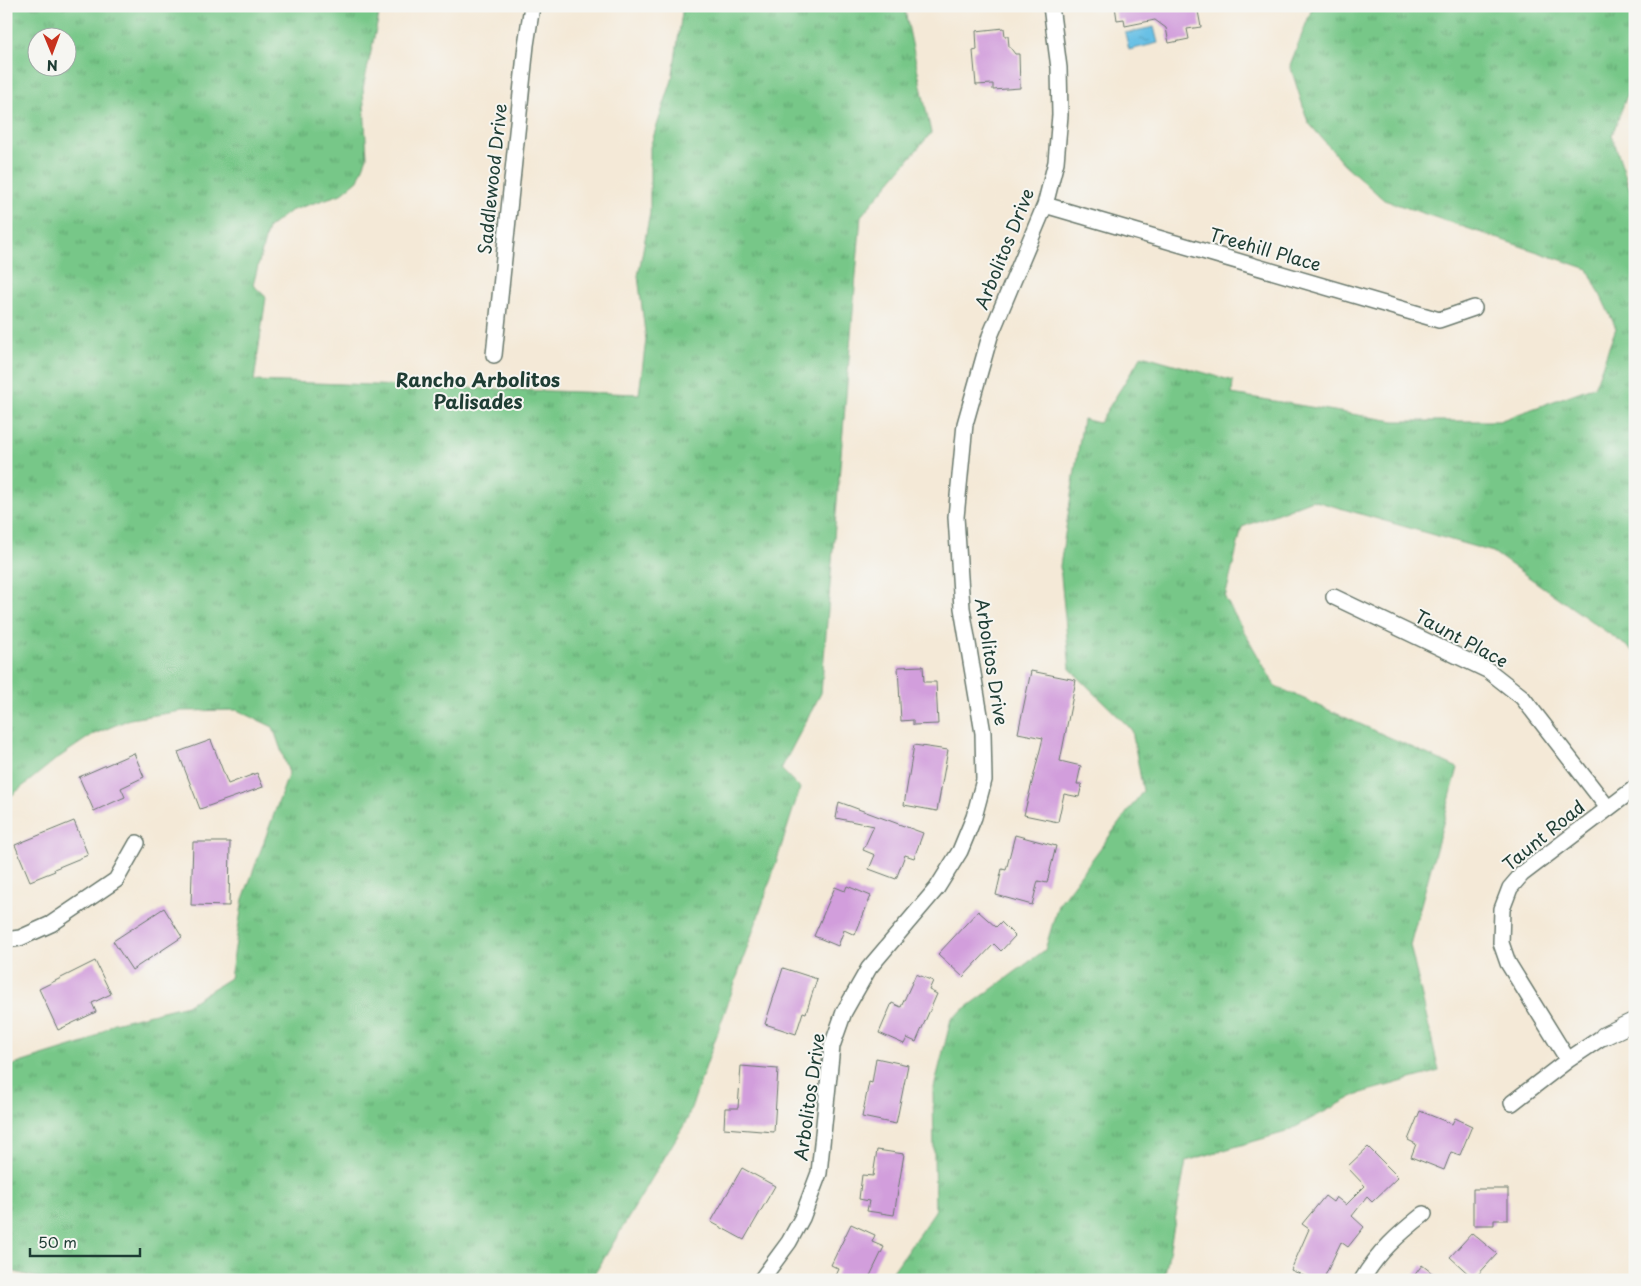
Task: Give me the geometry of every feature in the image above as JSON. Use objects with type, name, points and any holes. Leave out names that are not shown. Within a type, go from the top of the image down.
[{"type":"street","name":"Saddlewood Drive","points":[[494,355],[526,45],[532,6]]},
{"type":"street","name":"Arbolitos Drive","points":[[760,1280],[788,1242],[802,1218],[819,1173],[832,1046],[844,1012],[869,968],[937,888],[960,851],[974,816],[984,780],[983,733],[962,608],[956,517],[965,424],[990,336],[1045,205],[1056,162],[1060,115],[1059,68],[1051,6]]},
{"type":"street","name":"Treehill Place","points":[[1045,205],[1439,320],[1474,308]]},
{"type":"street","name":"Taunt Place","points":[[1334,597],[1489,671],[1522,697],[1608,808]]},
{"type":"street","name":"Taunt Road","points":[[1568,1060],[1508,962],[1501,943],[1502,909],[1510,888],[1522,874],[1635,788]]},
{"type":"street","points":[[6,940],[20,938],[51,924],[116,880],[137,843]]},
{"type":"street","points":[[1512,1102],[1568,1060],[1604,1036],[1635,1020]]},
{"type":"street","points":[[1362,1280],[1381,1252],[1399,1233],[1424,1214]]},
{"type":"green space","points":[[381,6],[363,88],[367,157],[358,180],[341,194],[290,211],[268,228],[253,285],[266,297],[254,381],[639,394],[646,340],[638,276],[650,213],[650,147],[672,80],[683,6],[904,6],[931,133],[861,216],[821,693],[781,769],[800,788],[766,894],[687,1120],[591,1280],[47,1280],[11,1271],[6,1249],[6,1069],[10,1066],[87,1042],[114,1023],[187,1005],[230,978],[243,899],[289,773],[273,727],[237,710],[181,711],[130,719],[92,735],[55,760],[6,800],[6,7]]},
{"type":"green space","points":[[1313,6],[1635,6],[1635,74],[1612,135],[1635,205],[1635,652],[1493,552],[1312,500],[1242,527],[1225,598],[1275,686],[1458,768],[1410,945],[1439,1071],[1358,1094],[1286,1132],[1186,1161],[1164,1280],[887,1280],[935,1211],[933,1092],[951,1019],[1045,950],[1058,905],[1143,791],[1132,730],[1070,669],[1060,566],[1083,419],[1099,423],[1142,355],[1233,381],[1232,394],[1394,421],[1499,421],[1595,386],[1616,328],[1588,269],[1384,200],[1343,163],[1308,122],[1290,65]]},
{"type":"water","points":[[1154,27],[1158,43],[1129,50],[1125,33]]},
{"type":"building","points":[[1115,6],[1197,6],[1201,27],[1187,29],[1189,39],[1169,43],[1166,28],[1155,20],[1125,26],[1124,19],[1117,20]]},
{"type":"building","points":[[1004,28],[1005,36],[1008,36],[1009,46],[1015,54],[1019,54],[1020,88],[993,90],[993,84],[976,85],[973,51],[977,50],[976,31]]},
{"type":"building","points":[[923,666],[924,682],[936,682],[938,724],[913,725],[913,720],[901,721],[898,667]]},
{"type":"building","points":[[1031,671],[1076,680],[1060,761],[1081,766],[1077,784],[1082,784],[1079,797],[1064,794],[1058,822],[1024,815],[1043,738],[1018,733]]},
{"type":"building","points":[[211,740],[228,784],[257,773],[263,787],[200,809],[178,752]]},
{"type":"building","points":[[914,745],[948,750],[937,811],[904,805]]},
{"type":"building","points":[[134,753],[144,777],[121,788],[125,797],[94,811],[79,777]]},
{"type":"building","points":[[839,802],[923,833],[914,858],[905,855],[896,879],[869,869],[875,855],[863,850],[874,826],[836,818]]},
{"type":"building","points":[[74,821],[88,855],[30,881],[15,845]]},
{"type":"building","points":[[1015,835],[1056,846],[1047,883],[1038,881],[1032,905],[996,895],[1002,869],[1006,870]]},
{"type":"building","points":[[193,842],[230,842],[229,906],[191,905]]},
{"type":"building","points":[[847,886],[871,896],[855,935],[844,930],[838,946],[814,936],[835,887],[845,891]]},
{"type":"building","points":[[164,908],[182,937],[132,970],[113,941]]},
{"type":"building","points":[[978,911],[996,927],[1001,922],[1015,936],[1001,951],[994,944],[963,977],[938,954]]},
{"type":"building","points":[[95,961],[111,994],[92,1003],[96,1012],[58,1030],[39,989]]},
{"type":"building","points":[[783,968],[817,979],[806,1013],[803,1012],[796,1034],[765,1024]]},
{"type":"building","points":[[916,974],[933,981],[929,990],[937,994],[916,1042],[907,1038],[904,1044],[879,1033],[892,1003],[901,1007]]},
{"type":"building","points":[[876,1058],[908,1065],[896,1124],[862,1117],[869,1082],[872,1083]]},
{"type":"building","points":[[741,1066],[778,1069],[774,1132],[724,1128],[725,1108],[738,1108]]},
{"type":"building","points":[[1420,1111],[1452,1124],[1455,1118],[1472,1126],[1460,1155],[1451,1152],[1444,1170],[1411,1157],[1416,1144],[1408,1140]]},
{"type":"building","points":[[1368,1147],[1398,1177],[1372,1202],[1367,1197],[1352,1216],[1364,1227],[1348,1247],[1341,1242],[1323,1280],[1302,1280],[1304,1276],[1291,1270],[1309,1229],[1302,1224],[1325,1196],[1333,1202],[1336,1197],[1346,1205],[1365,1186],[1347,1167]]},
{"type":"building","points":[[877,1150],[904,1154],[894,1215],[867,1211],[869,1201],[859,1199],[862,1175],[873,1176]]},
{"type":"building","points":[[742,1168],[775,1186],[744,1240],[711,1222]]},
{"type":"building","points":[[1473,1189],[1508,1189],[1508,1220],[1494,1220],[1494,1225],[1473,1225]]},
{"type":"building","points":[[851,1224],[875,1235],[872,1242],[884,1247],[868,1280],[834,1280],[839,1269],[831,1265]]},
{"type":"building","points":[[1472,1233],[1497,1254],[1474,1279],[1450,1257]]},
{"type":"building","points":[[1422,1265],[1441,1280],[1411,1280]]},
{"type":"district","name":"Rancho Arbolitos Palisades","points":[[478,391]]}]
